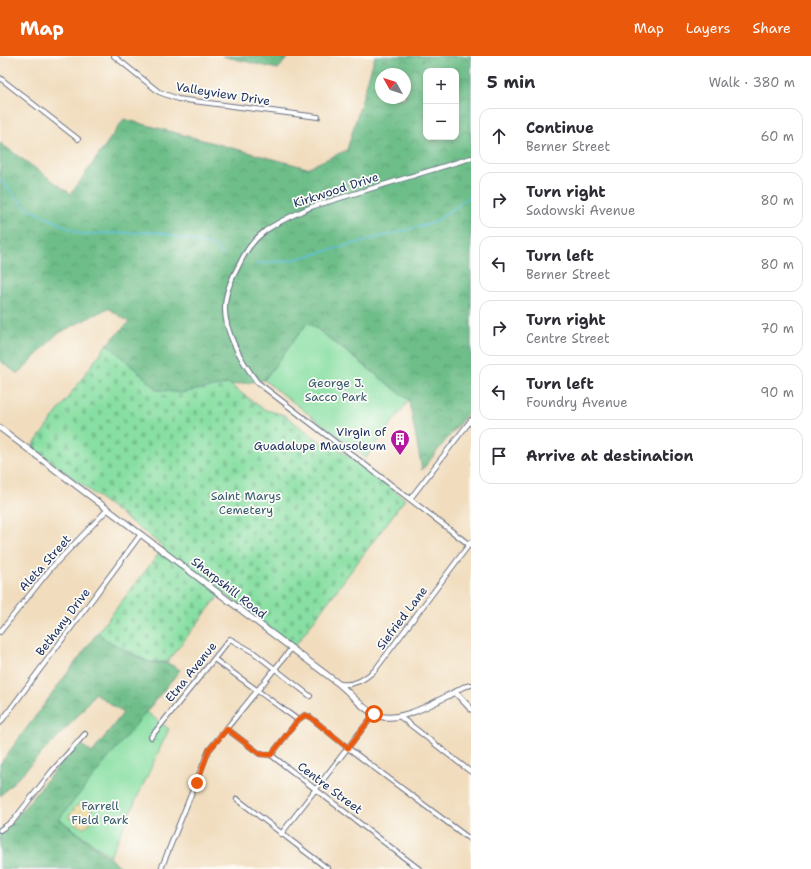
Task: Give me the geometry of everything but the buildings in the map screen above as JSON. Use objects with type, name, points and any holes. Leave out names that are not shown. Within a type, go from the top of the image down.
[{"type":"street","name":"Valleyview Drive","points":[[114,56],[159,92],[178,99],[318,117]]},
{"type":"street","points":[[0,78],[78,139]]},
{"type":"street","name":"Kirkwood Drive","points":[[470,544],[257,382],[241,360],[230,334],[225,307],[232,279],[247,248],[265,231],[290,216],[311,207],[471,158]]},
{"type":"street","points":[[410,498],[471,420]]},
{"type":"street","name":"Sharpshill Road","points":[[0,428],[339,684],[374,714]]},
{"type":"street","name":"Aleta Street","points":[[0,632],[51,568],[108,509]]},
{"type":"street","name":"Bethany Drive","points":[[0,723],[141,534]]},
{"type":"street","name":"Siefried Lane","points":[[339,684],[356,684],[375,670],[470,544]]},
{"type":"street","name":"Etna Avenue","points":[[151,737],[230,639],[253,652],[310,696]]},
{"type":"street","points":[[162,869],[209,750],[291,649]]},
{"type":"street","points":[[214,659],[298,720]]},
{"type":"street","points":[[281,834],[374,714],[386,718],[399,716],[426,707],[463,687],[471,685]]},
{"type":"street","points":[[455,692],[471,709]]},
{"type":"street","points":[[271,755],[298,720],[305,715],[310,717],[348,748],[471,840]]},
{"type":"street","points":[[399,716],[471,772]]},
{"type":"street","name":"Centre Street","points":[[227,729],[260,754],[271,755],[419,869]]},
{"type":"street","points":[[0,830],[13,821],[52,771],[85,734]]},
{"type":"street","points":[[236,799],[328,869]]},
{"type":"street","points":[[319,869],[322,864]]},
{"type":"green space","points":[[222,56],[289,56],[278,69]]},
{"type":"green space","points":[[375,56],[471,56],[471,409],[422,470],[409,400],[308,322],[264,380],[181,393],[158,390],[107,344],[129,322],[108,308],[57,334],[18,374],[0,361],[0,143],[71,194],[124,119],[307,168],[347,150]]},
{"type":"green space","name":"George J. Sacco Park","points":[[308,322],[409,400],[366,458],[264,380]]},
{"type":"green space","name":"Saint Marys Cemetery","points":[[107,344],[158,390],[181,393],[229,384],[263,409],[284,415],[326,446],[332,444],[405,499],[294,647],[222,592],[167,662],[149,662],[106,640],[98,632],[164,547],[32,447]]},
{"type":"green space","points":[[98,632],[138,658],[150,662],[165,663],[180,670],[59,819],[124,869],[0,869],[0,830],[13,821],[78,742],[92,753],[123,713],[95,693],[77,717],[0,796],[0,764]]},
{"type":"green space","name":"Farrell Field Park","points":[[145,711],[169,729],[110,856],[59,819]]},
{"type":"sand","points":[[81,802],[91,807],[92,813],[91,822],[84,828],[74,823],[75,821],[69,818],[69,815],[74,810],[73,809]]},
{"type":"waterway","points":[[0,179],[25,207],[81,234],[158,232],[213,246],[223,255]]},
{"type":"waterway","points":[[256,264],[292,260],[433,223],[471,196]]},
{"type":"place","name":"Virgin of Guadalupe Mausoleum","points":[[400,456]]},
{"type":"route","points":[[197,783],[209,750],[221,734],[227,729],[260,754],[266,756],[271,755],[298,720],[305,715],[310,717],[348,748],[374,714]]}]
